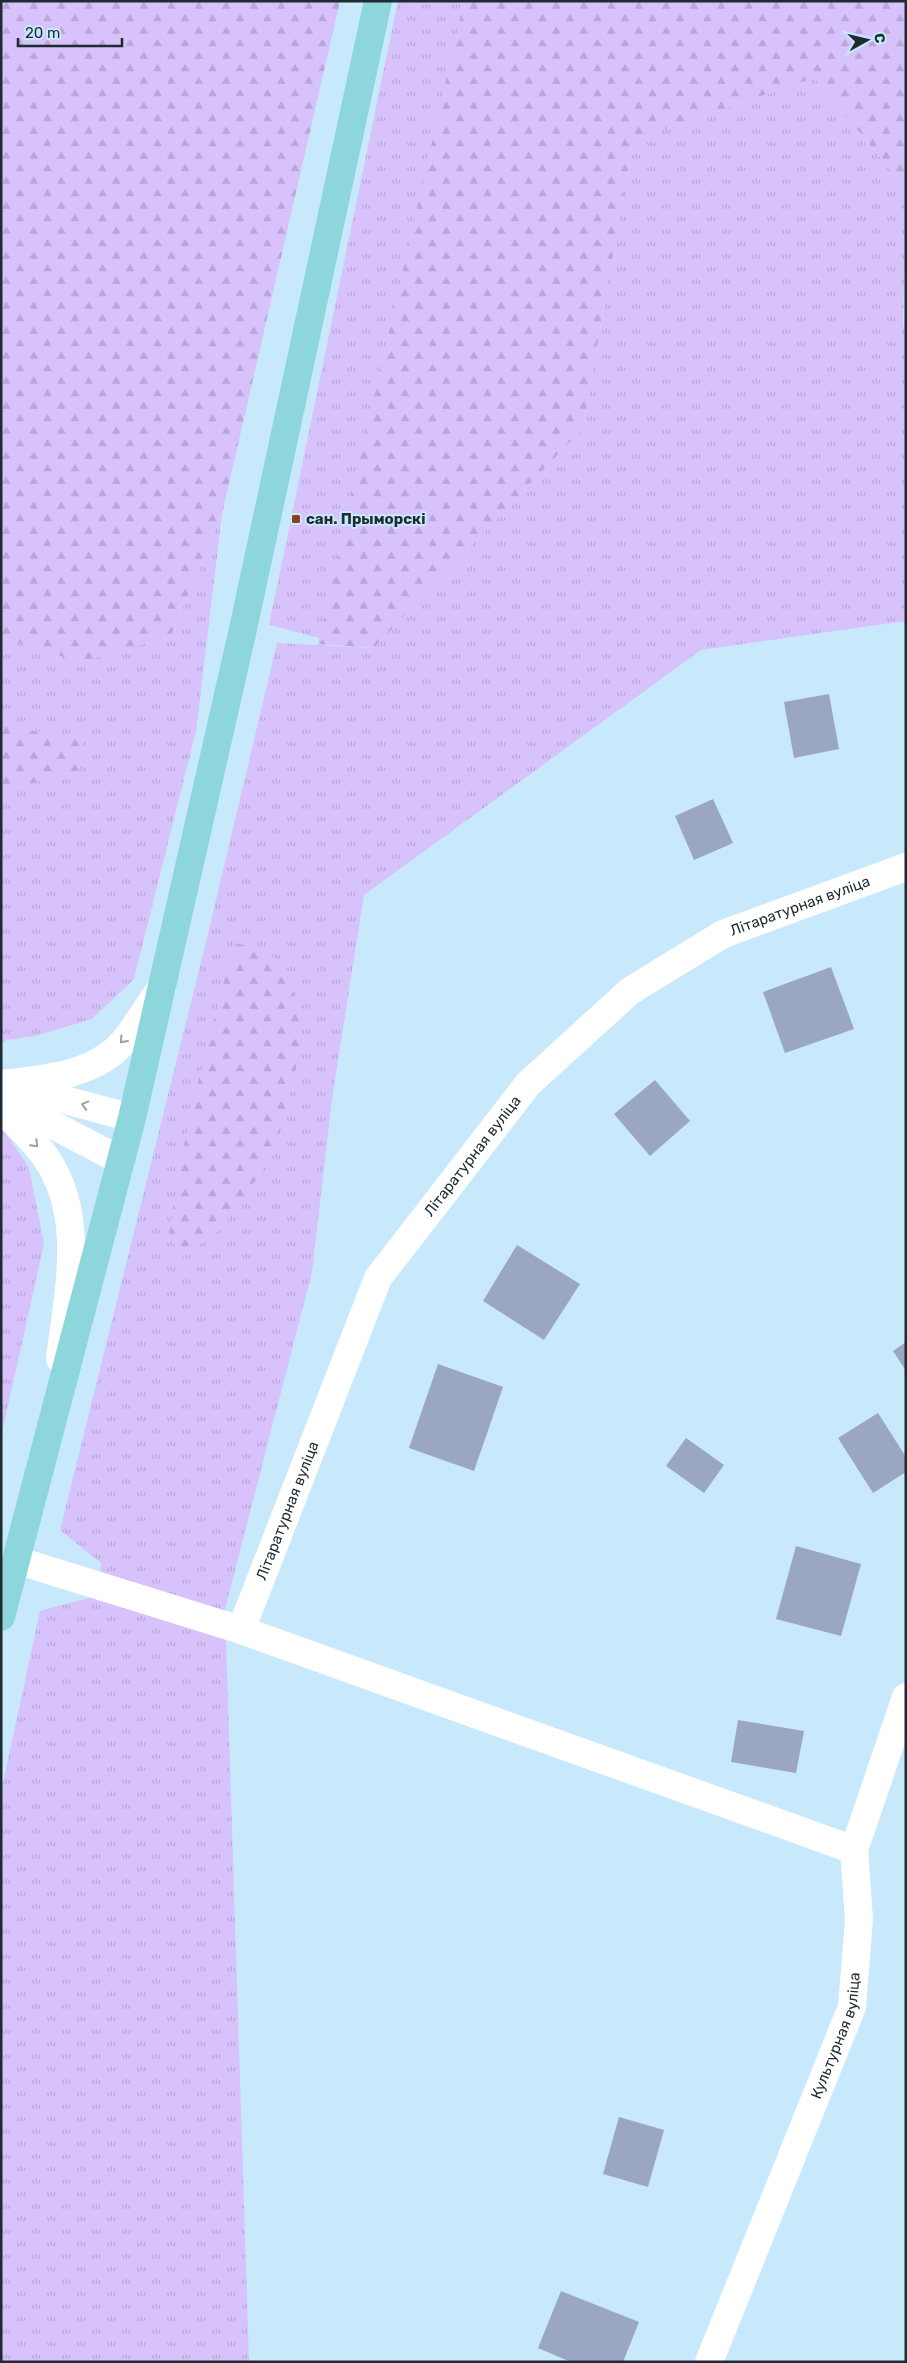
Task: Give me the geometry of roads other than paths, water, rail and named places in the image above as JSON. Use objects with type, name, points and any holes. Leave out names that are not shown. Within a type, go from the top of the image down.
[{"type":"main road","points":[[1,1617],[132,1118],[243,630],[378,1]]},
{"type":"street","name":"Літаратурная вуліца","points":[[241,1630],[378,1278],[528,1084],[630,991],[723,934],[906,867]]},
{"type":"street","points":[[1,1084],[40,1079],[93,1066],[124,1042],[162,987]]},
{"type":"street","points":[[1,1088],[32,1091],[132,1118]]},
{"type":"street","points":[[1,1098],[120,1160]]},
{"type":"street","points":[[1,1109],[42,1152],[64,1191],[72,1249],[53,1417]]},
{"type":"street","points":[[16,1560],[241,1630],[854,1850]]},
{"type":"street","name":"Культурная вуліца","points":[[709,2362],[852,2007],[859,1920],[854,1850],[906,1697]]},
{"type":"place","name":"сан. Прыморскі","points":[[296,519]]}]
